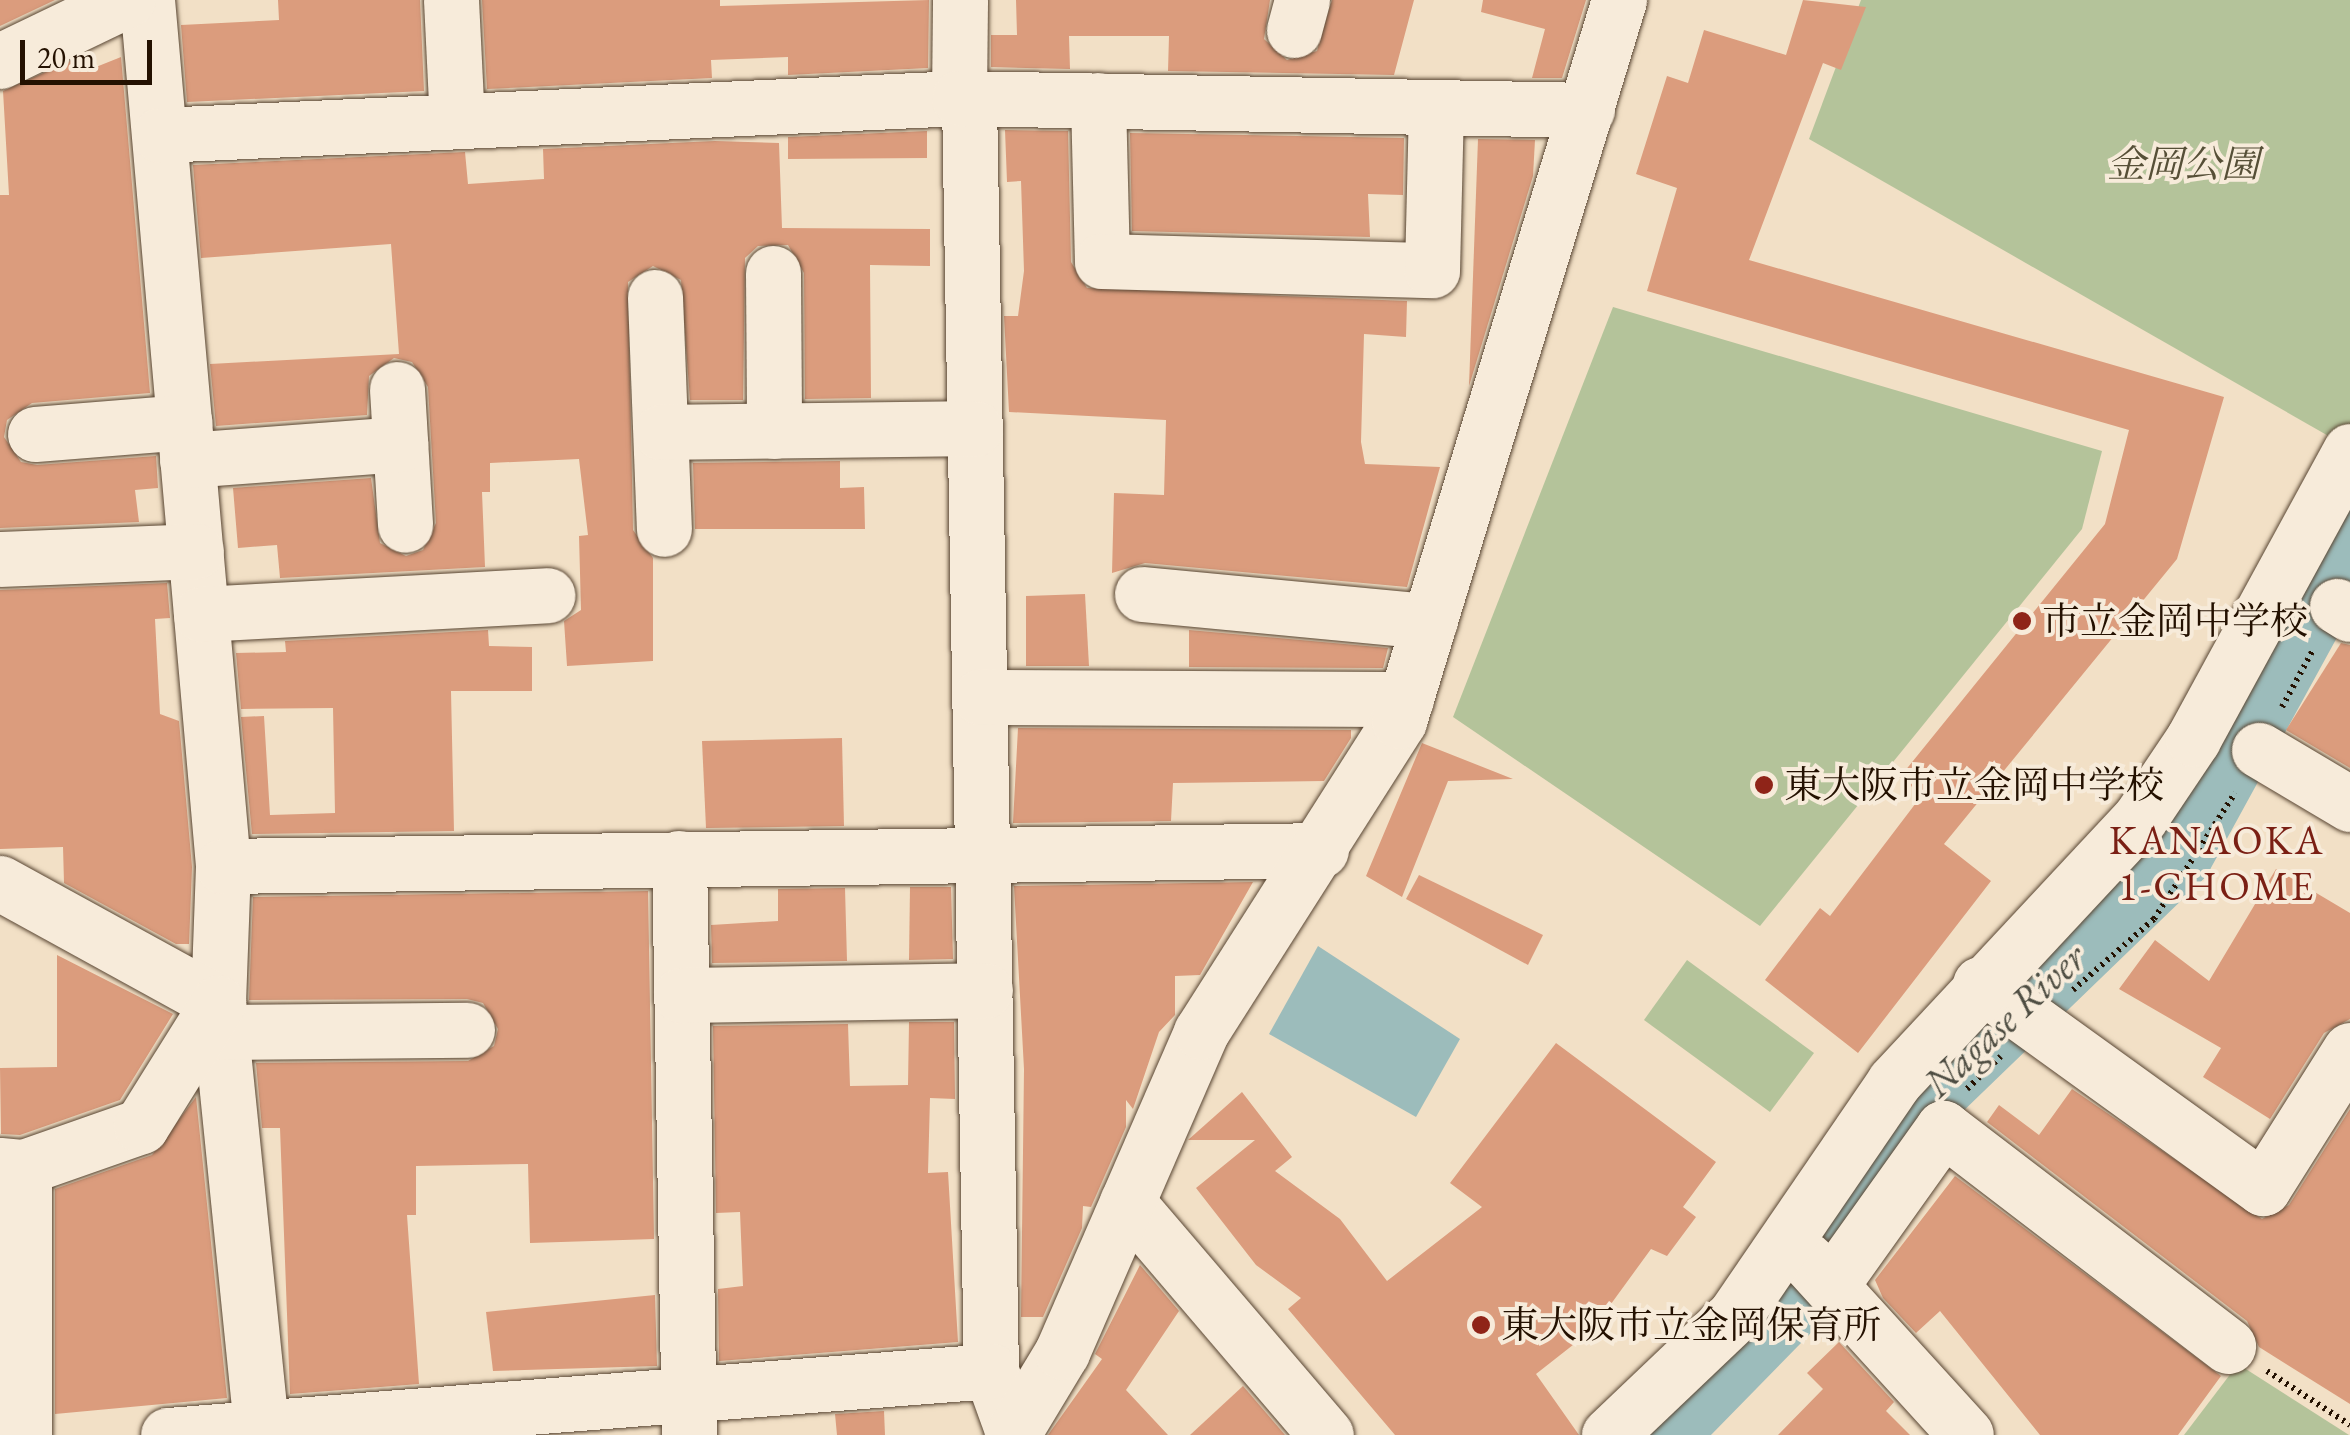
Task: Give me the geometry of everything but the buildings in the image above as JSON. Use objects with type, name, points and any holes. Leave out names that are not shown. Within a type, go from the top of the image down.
[{"type":"street","points":[[0,61],[127,0]]},
{"type":"street","points":[[147,0],[222,866],[219,1018],[261,1430]]},
{"type":"street","points":[[451,0],[457,122]]},
{"type":"street","points":[[959,98],[960,0]]},
{"type":"street","points":[[1013,1435],[1062,1352],[1201,1032],[1321,850],[1406,699],[1619,0]]},
{"type":"street","points":[[160,135],[959,98],[1588,110]]},
{"type":"street","points":[[959,98],[969,100],[991,1371],[1013,1435]]},
{"type":"street","points":[[1098,100],[1102,261],[1432,270],[1436,107]]},
{"type":"street","points":[[773,272],[774,431]]},
{"type":"street","points":[[655,297],[664,529]]},
{"type":"street","points":[[397,389],[406,525]]},
{"type":"street","points":[[660,432],[975,428]]},
{"type":"street","points":[[35,434],[400,444]]},
{"type":"street","points":[[1813,1266],[1894,1082],[2002,1000],[2140,818],[2193,739],[2350,451]]},
{"type":"street","points":[[0,559],[196,551]]},
{"type":"street","points":[[1142,594],[1430,621]]},
{"type":"street","points":[[201,614],[547,595]]},
{"type":"street","points":[[980,697],[1406,699]]},
{"type":"street","points":[[2259,750],[2350,804]]},
{"type":"street","points":[[222,866],[1321,850]]},
{"type":"street","points":[[679,858],[688,1416]]},
{"type":"street","points":[[0,883],[219,1018],[468,1030]]},
{"type":"street","points":[[682,995],[985,990]]},
{"type":"street","points":[[2002,1000],[2263,1188],[2350,1050]]},
{"type":"street","points":[[24,1435],[12,1166],[141,1126],[219,1018]]},
{"type":"street","points":[[1609,1435],[1734,1316],[1813,1266],[1943,1128],[2228,1346]]},
{"type":"street","points":[[1127,1202],[1326,1435]]},
{"type":"street","points":[[1813,1266],[1966,1435]]},
{"type":"street","points":[[168,1435],[688,1416],[991,1371]]},
{"type":"path","points":[[2228,1346],[2350,1424]]},
{"type":"green space","name":"金岡公園","points":[[1861,0],[2350,0],[2350,427],[2339,442],[1809,139]]},
{"type":"green space","points":[[1613,307],[2102,451],[2082,529],[1760,926],[1453,717]]},
{"type":"green space","points":[[1687,960],[1814,1053],[1770,1112],[1644,1020]]},
{"type":"green space","points":[[2238,1364],[2349,1435],[2184,1435]]},
{"type":"water","points":[[1318,946],[1460,1039],[1416,1117],[1269,1034]]},
{"type":"waterway","name":"Nagase River","points":[[1655,1435],[1799,1288],[1914,1103],[2174,852],[2350,530]]},
{"type":"place","name":"市立金岡中学校","points":[[2022,621]]},
{"type":"place","name":"東大阪市立金岡中学校","points":[[1764,785]]},
{"type":"place","name":"東大阪市立金岡保育所","points":[[1481,1325]]},
{"type":"district","name":"KANAOKA 1-CHOME","points":[[2217,863]]}]
